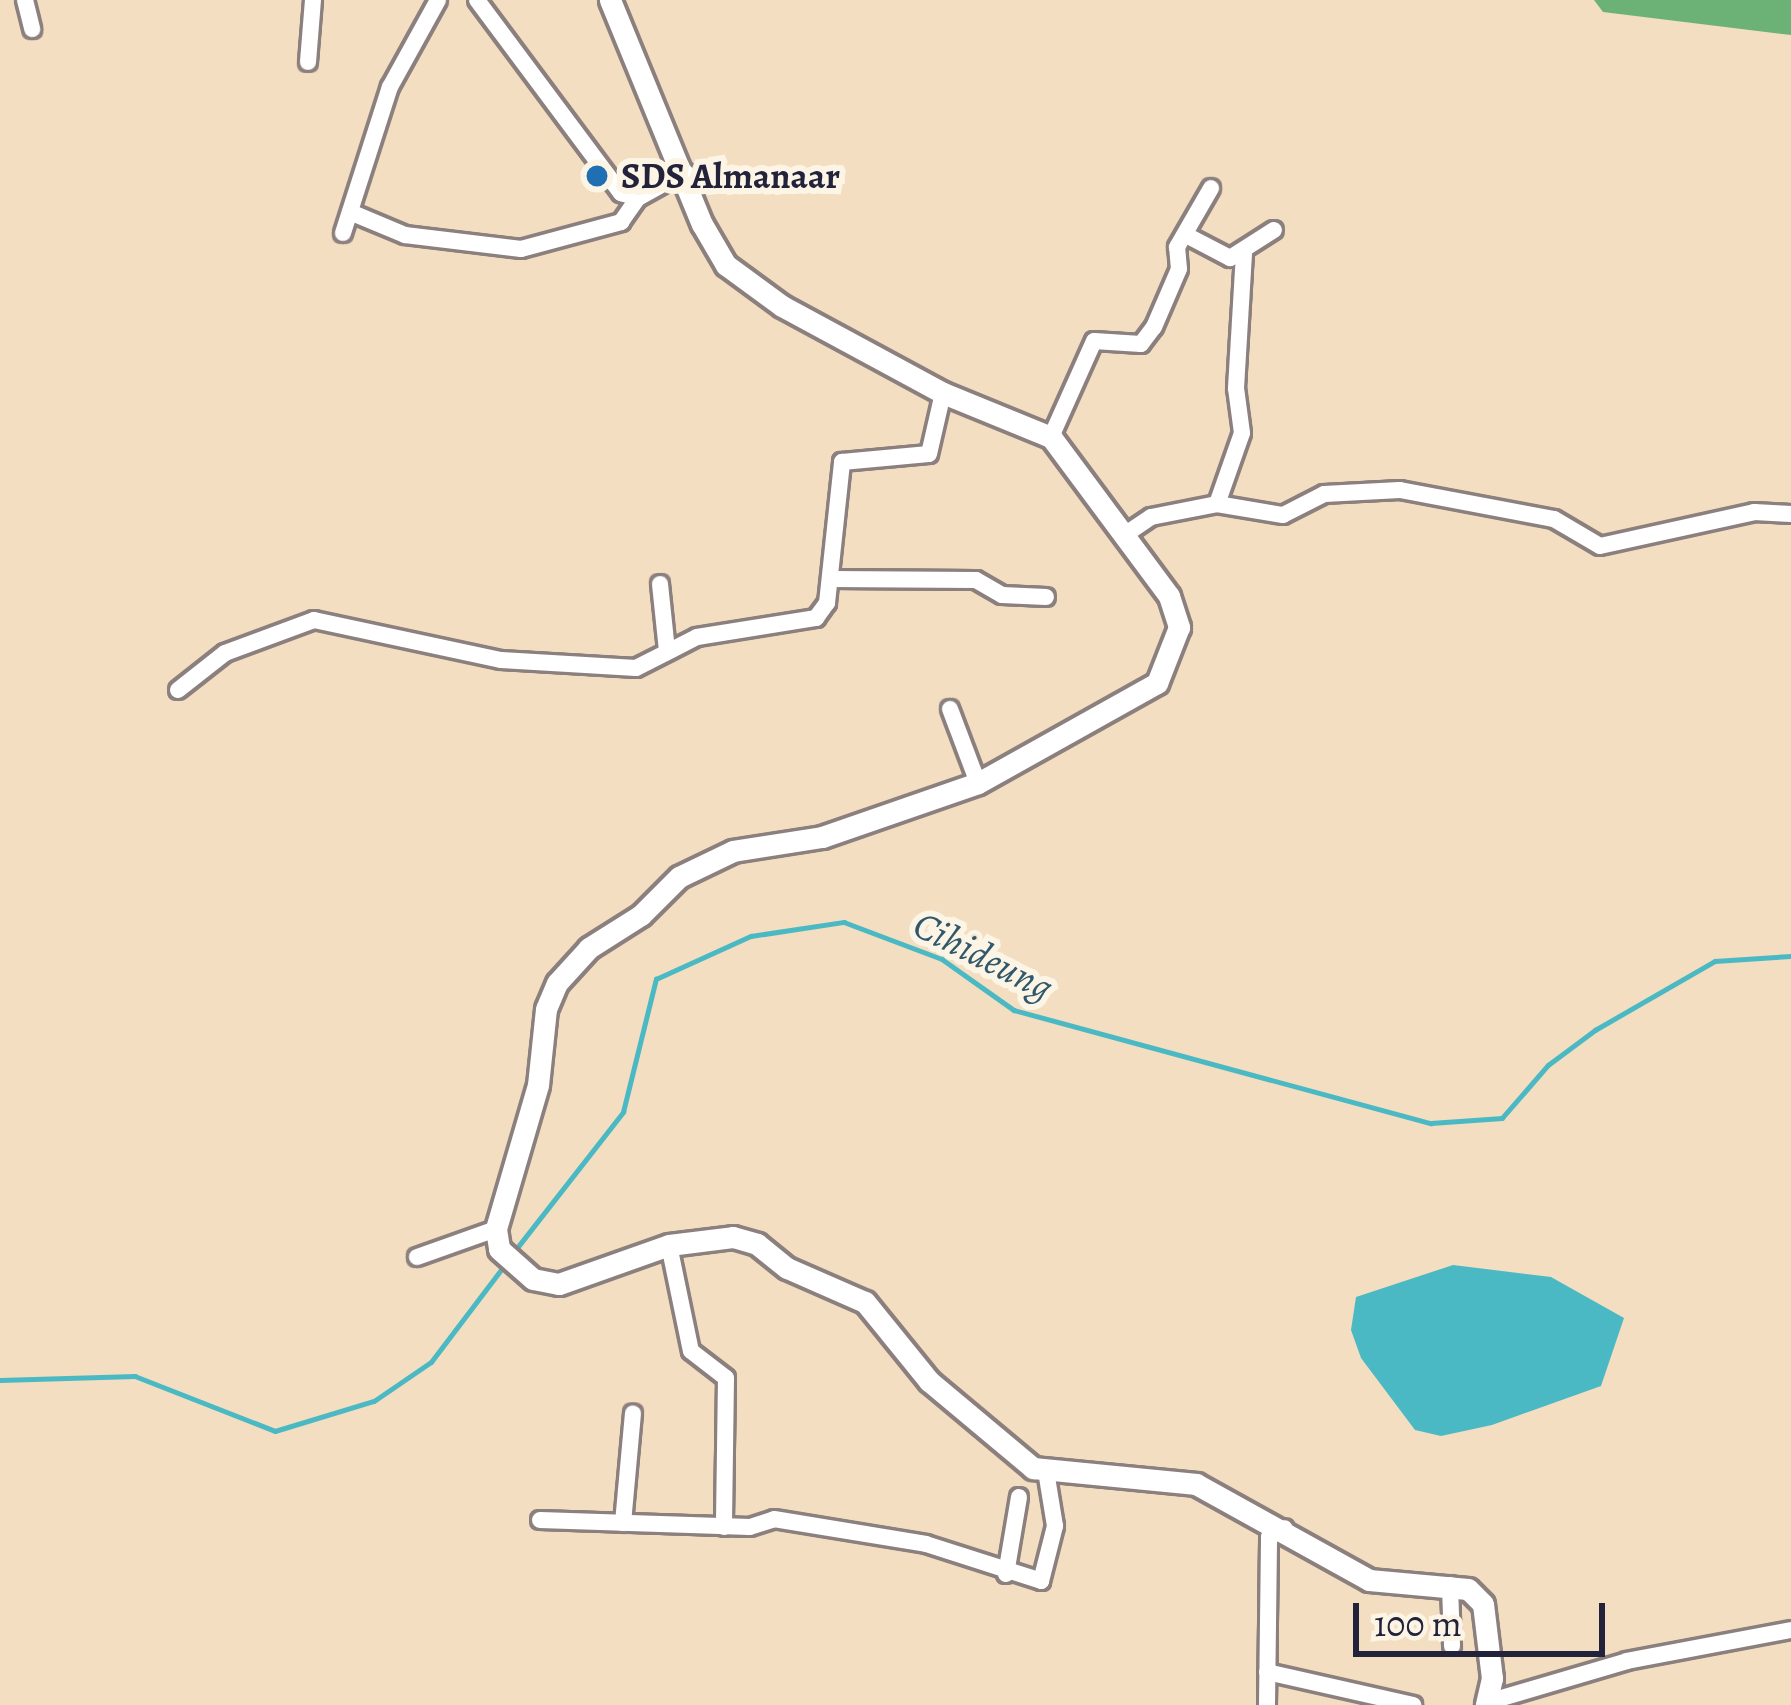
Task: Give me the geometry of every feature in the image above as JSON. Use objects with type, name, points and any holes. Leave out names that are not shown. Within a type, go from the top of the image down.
[{"type":"main road","points":[[610,0],[726,265],[782,306],[943,393],[1051,437],[1070,453],[1179,617],[1164,673],[1143,692],[978,783],[822,837],[733,851],[679,878],[641,915],[589,948],[557,983],[547,1010],[538,1085],[497,1239],[527,1275],[560,1284],[669,1245],[749,1241],[865,1303],[929,1381],[1027,1465],[1046,1471],[1128,1472],[1196,1484],[1286,1528],[1370,1580],[1468,1588],[1483,1604],[1487,1703]]},
{"type":"street","points":[[25,0],[32,28]]},
{"type":"street","points":[[308,62],[314,0]]},
{"type":"street","points":[[343,233],[390,87],[438,0]]},
{"type":"street","points":[[478,0],[615,187],[638,198]]},
{"type":"street","points":[[350,212],[405,235],[520,249],[621,222],[638,198],[685,172]]},
{"type":"street","points":[[1051,437],[1094,341],[1141,344],[1154,327],[1186,235],[1211,188]]},
{"type":"street","points":[[1186,235],[1223,257],[1244,254],[1274,230]]},
{"type":"street","points":[[1217,504],[1243,428],[1236,388],[1244,254]]},
{"type":"street","points":[[178,690],[225,653],[314,620],[501,660],[636,668],[697,637],[816,618],[831,579],[842,462],[929,454],[943,393]]},
{"type":"street","points":[[1123,536],[1151,517],[1217,504],[1282,515],[1324,494],[1400,490],[1554,519],[1600,546],[1754,512],[1791,514]]},
{"type":"street","points":[[831,579],[976,580],[1002,595],[1046,597]]},
{"type":"street","points":[[660,584],[667,651]]},
{"type":"street","points":[[950,709],[978,783]]},
{"type":"street","points":[[417,1257],[497,1239]]},
{"type":"street","points":[[669,1245],[691,1351],[726,1378],[724,1527]]},
{"type":"street","points":[[623,1523],[633,1413]]},
{"type":"street","points":[[540,1520],[724,1527],[774,1520],[926,1544],[1006,1574],[1041,1581],[1048,1574],[1054,1526],[1046,1471]]},
{"type":"street","points":[[1006,1574],[1019,1497]]},
{"type":"street","points":[[1268,1705],[1269,1534],[1286,1528]]},
{"type":"street","points":[[1450,1586],[1452,1646]]},
{"type":"street","points":[[1487,1703],[1627,1661],[1791,1630]]},
{"type":"street","points":[[1267,1672],[1413,1705]]},
{"type":"green space","points":[[1594,0],[1791,0],[1791,35],[1603,12]]},
{"type":"water","points":[[1453,1265],[1551,1277],[1624,1318],[1601,1386],[1492,1425],[1441,1436],[1415,1430],[1361,1358],[1351,1330],[1356,1297]]},
{"type":"waterway","name":"Cihideung","points":[[513,1253],[623,1112],[656,979],[751,936],[844,922],[942,959],[1014,1010],[1431,1123],[1502,1118],[1548,1065],[1595,1030],[1715,961],[1791,956]]},
{"type":"waterway","name":"Cihideung","points":[[0,1380],[135,1376],[275,1431],[374,1401],[431,1362],[507,1262]]},
{"type":"place","name":"SDS Almanaar","points":[[597,176]]}]
